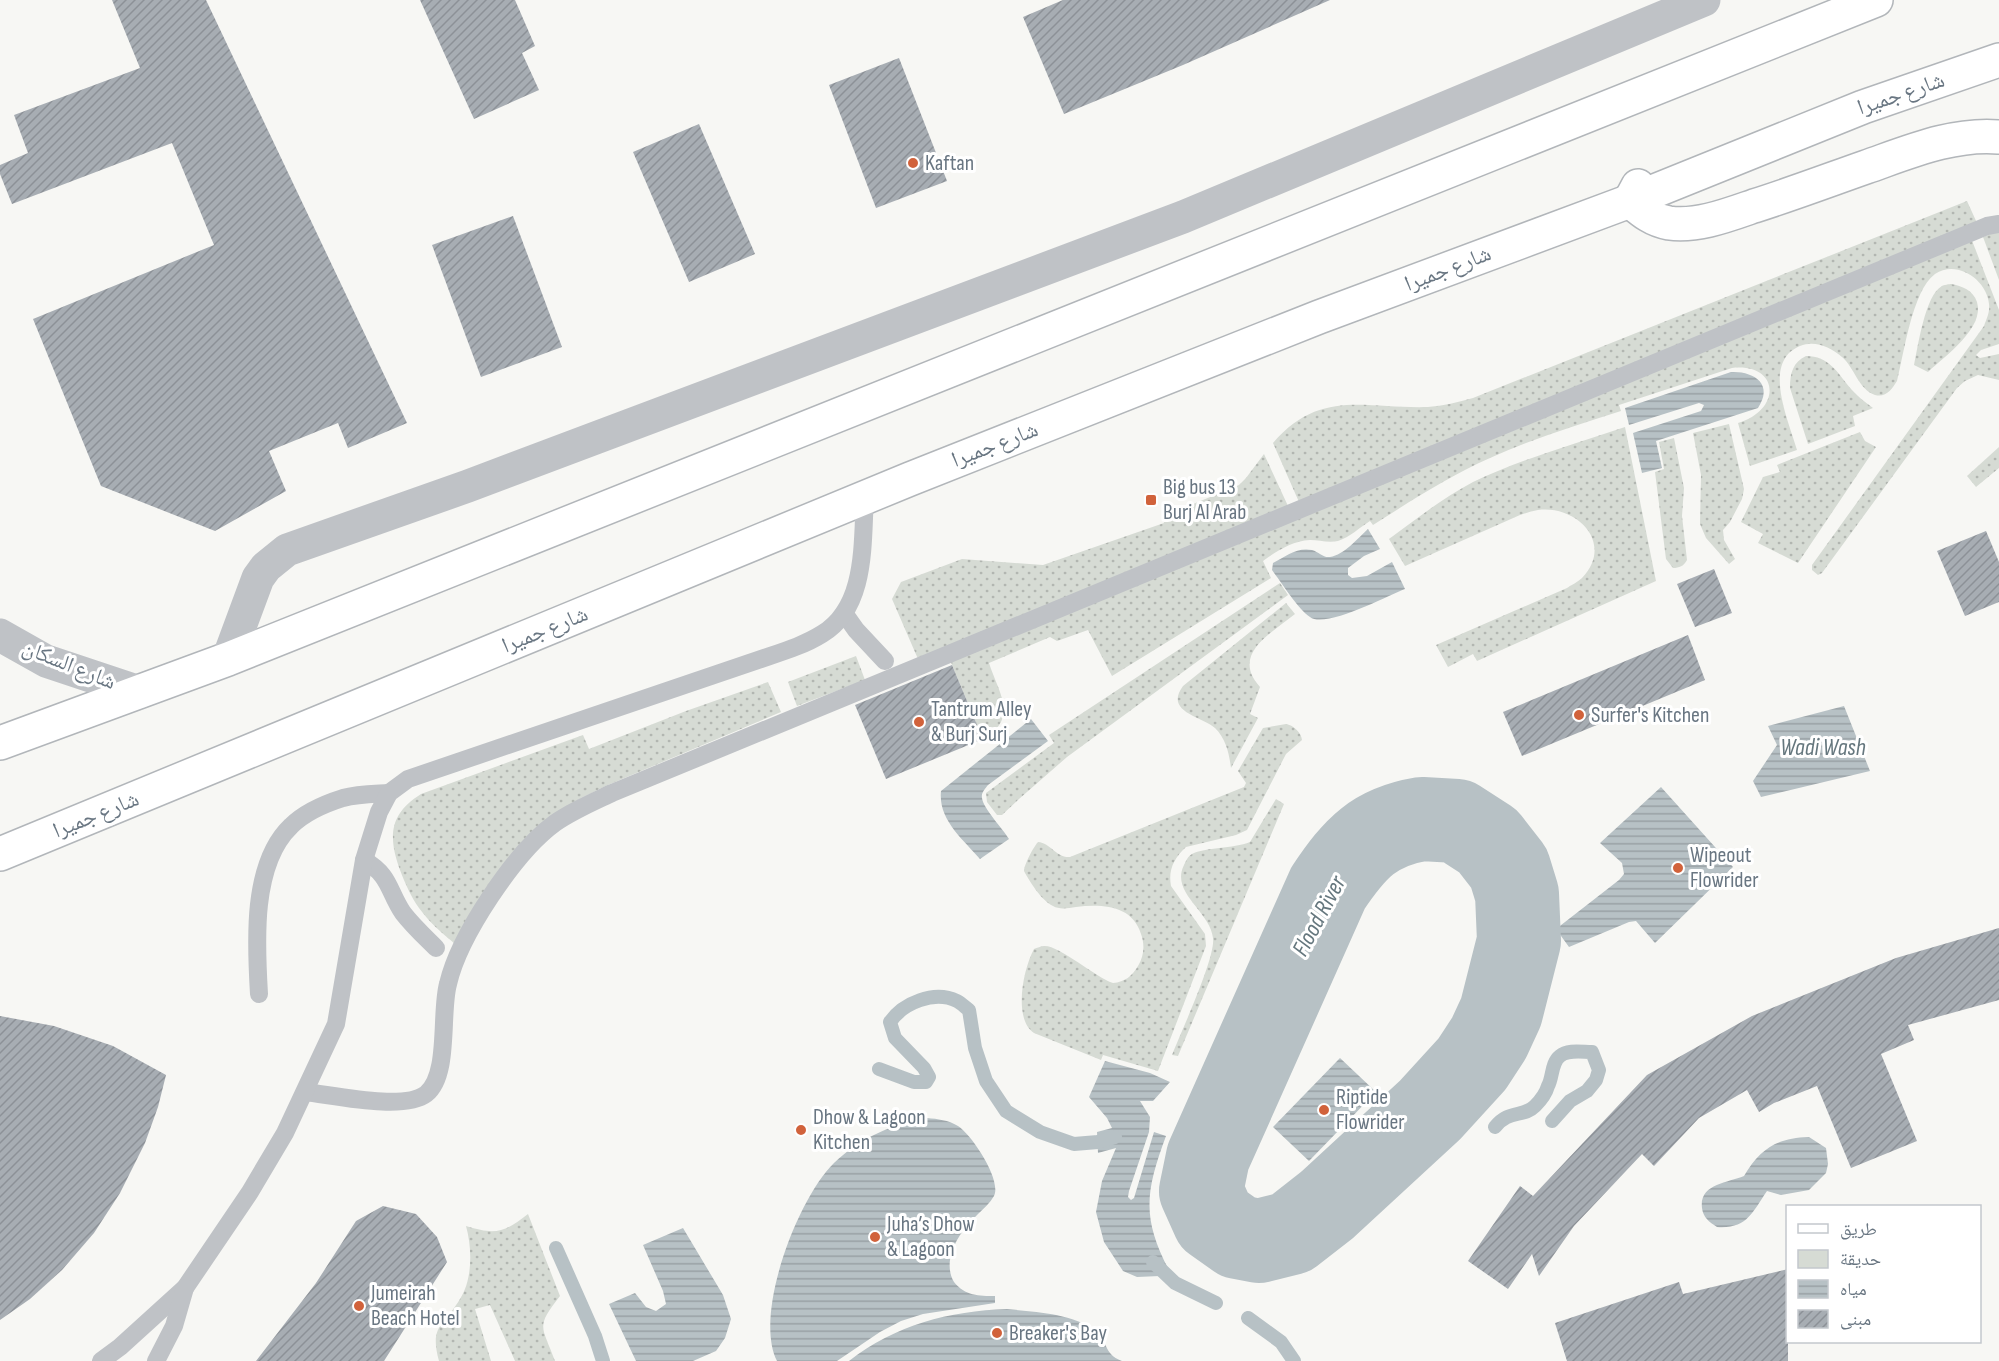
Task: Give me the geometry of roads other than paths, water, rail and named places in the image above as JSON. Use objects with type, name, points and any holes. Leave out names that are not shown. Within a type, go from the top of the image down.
[{"type":"main road","points":[[0,743],[228,659],[1876,0]]},
{"type":"main road","points":[[1999,40],[1655,168],[1640,180],[1630,201],[1648,217],[1670,223],[1696,222],[1720,217],[1786,196],[1932,144],[1980,136],[1999,137]]},
{"type":"main road","name":"شارع جميرا","points":[[0,854],[865,498],[1319,317],[1630,201],[1863,107],[1999,60]]},
{"type":"street","points":[[228,659],[258,578],[266,567],[287,550],[468,486],[1183,216],[1704,0]]},
{"type":"street","name":"شارع السكان","points":[[0,635],[46,661],[139,692]]},
{"type":"lane","points":[[305,1092],[383,1101],[416,1100],[428,1093],[435,1083],[440,1068],[447,986],[453,968],[475,924],[509,870],[539,837],[556,823],[586,806],[1987,226],[1999,224]]},
{"type":"lane","points":[[100,1361],[120,1347],[185,1288],[250,1192],[285,1133],[336,1023],[364,860],[379,812],[389,793],[408,779],[800,646],[824,633],[844,613],[856,587],[860,569],[865,498]]},
{"type":"lane","points":[[844,613],[856,630],[885,661]]},
{"type":"lane","points":[[259,994],[256,937],[262,889],[270,860],[278,843],[290,827],[306,814],[324,805],[345,798],[389,793]]},
{"type":"lane","points":[[364,860],[381,873],[403,913],[436,948]]},
{"type":"lane","points":[[156,1361],[174,1326],[185,1288]]},
{"type":"water","points":[[1731,372],[1754,377],[1763,386],[1764,392],[1758,408],[1656,441],[1662,468],[1642,473],[1633,433],[1701,411],[1704,405],[1699,403],[1629,425],[1625,408]]},
{"type":"water","points":[[1368,529],[1380,549],[1364,556],[1348,568],[1348,575],[1352,578],[1367,576],[1392,562],[1405,589],[1329,619],[1318,620],[1310,617],[1295,602],[1272,570],[1273,563],[1292,553],[1307,549],[1323,556],[1335,556]]},
{"type":"water","name":"Wadi Wash","points":[[1844,706],[1870,771],[1761,797],[1753,781],[1777,745],[1768,726]]},
{"type":"water","points":[[1031,719],[1048,741],[988,785],[982,794],[986,807],[1009,839],[980,859],[948,820],[943,811],[941,791]]},
{"type":"water","name":"Wipeout Flowrider","points":[[1661,787],[1733,867],[1655,943],[1636,921],[1569,947],[1556,929],[1624,874],[1622,863],[1600,843]]},
{"type":"water","name":"Riptide Flowrider","points":[[1340,1058],[1376,1092],[1309,1161],[1273,1127]]},
{"type":"water","points":[[1105,1061],[1150,1073],[1170,1082],[1153,1101],[1140,1101],[1150,1117],[1149,1132],[1128,1197],[1131,1200],[1134,1198],[1154,1132],[1166,1136],[1154,1172],[1150,1203],[1150,1219],[1154,1234],[1169,1270],[1160,1276],[1137,1277],[1123,1271],[1104,1242],[1096,1212],[1102,1181],[1116,1148],[1098,1153],[1097,1132],[1112,1128],[1107,1118],[1089,1097]]},
{"type":"water","name":"Juha’s Dhow & Lagoon","points":[[927,1118],[939,1119],[958,1126],[971,1138],[990,1169],[994,1180],[994,1196],[960,1235],[950,1260],[950,1271],[958,1287],[973,1294],[995,1296],[995,1303],[923,1314],[901,1321],[880,1332],[837,1361],[777,1361],[771,1340],[771,1315],[775,1287],[794,1229],[820,1180],[844,1154],[866,1139],[889,1128]]},
{"type":"water","points":[[1809,1137],[1826,1148],[1828,1164],[1826,1173],[1809,1190],[1781,1195],[1767,1191],[1748,1218],[1735,1225],[1717,1227],[1707,1219],[1702,1208],[1702,1200],[1709,1189],[1744,1176],[1756,1159],[1770,1147],[1787,1140]]},
{"type":"water","points":[[683,1228],[723,1295],[731,1319],[725,1338],[716,1351],[693,1361],[636,1361],[609,1304],[635,1293],[646,1307],[656,1311],[666,1304],[663,1291],[643,1245]]},
{"type":"water","name":"Breaker's Bay","points":[[1007,1309],[1052,1314],[1085,1324],[1099,1333],[1111,1354],[1122,1361],[849,1361],[885,1338],[924,1322],[964,1313]]},
{"type":"waterway","name":"Flood River","points":[[1422,819],[1457,821],[1488,841],[1509,868],[1517,894],[1519,941],[1501,1012],[1489,1038],[1472,1064],[1430,1110],[1327,1205],[1291,1233],[1259,1241],[1238,1237],[1214,1220],[1201,1191],[1208,1157],[1328,888],[1347,861],[1367,842],[1391,828],[1422,819]]},
{"type":"waterway","points":[[879,1069],[914,1082],[926,1082],[929,1077],[924,1068],[895,1038],[890,1022],[903,1009],[920,1000],[948,998],[969,1010],[975,1048],[986,1081],[1006,1111],[1040,1132],[1074,1144],[1098,1142],[1115,1137]]},
{"type":"waterway","points":[[1495,1127],[1505,1118],[1526,1112],[1537,1104],[1546,1091],[1555,1062],[1560,1056],[1571,1052],[1592,1052],[1599,1070],[1596,1080],[1587,1091],[1570,1101],[1552,1121]]},
{"type":"waterway","points":[[556,1248],[595,1336],[603,1361]]},
{"type":"waterway","points":[[1153,1262],[1175,1283],[1216,1303]]},
{"type":"waterway","points":[[1248,1318],[1281,1342],[1294,1361]]},
{"type":"place","name":"Kaftan","points":[[913,163]]},
{"type":"place","name":"Big bus 13 Burj Al Arab","points":[[1151,500]]},
{"type":"place","name":"Surfer's Kitchen","points":[[1579,715]]},
{"type":"place","name":"Tantrum Alley & Burj Surj","points":[[919,722]]},
{"type":"place","name":"Wipeout Flowrider","points":[[1678,868]]},
{"type":"place","name":"Riptide Flowrider","points":[[1324,1110]]},
{"type":"place","name":"Dhow & Lagoon Kitchen","points":[[801,1130]]},
{"type":"place","name":"Juha’s Dhow & Lagoon","points":[[875,1237]]},
{"type":"place","name":"Jumeirah Beach Hotel","points":[[359,1306]]},
{"type":"place","name":"Breaker's Bay","points":[[997,1333]]}]
